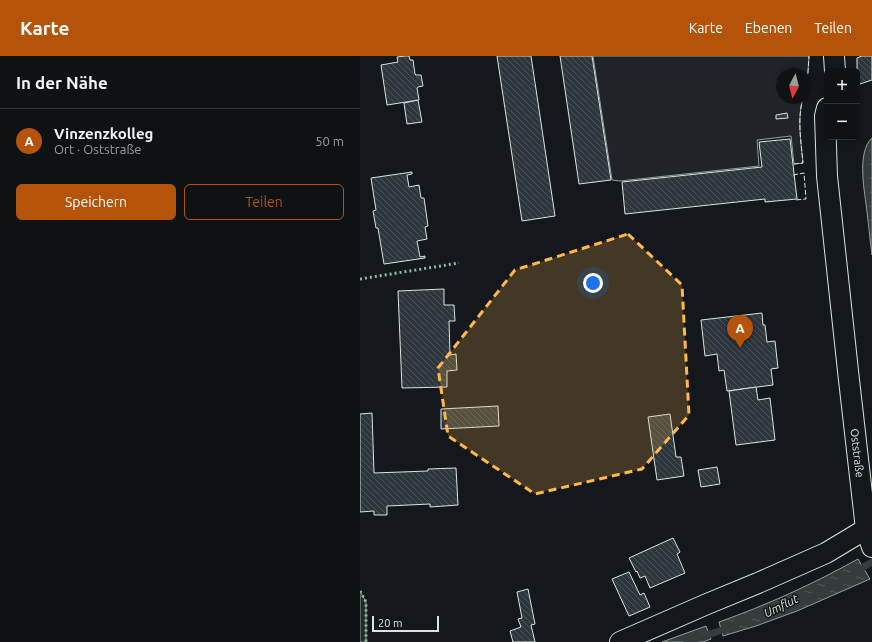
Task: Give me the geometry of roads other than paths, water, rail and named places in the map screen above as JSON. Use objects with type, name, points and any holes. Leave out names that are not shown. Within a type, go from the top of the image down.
[{"type":"street","points":[[834,56],[835,68]]},
{"type":"street","name":"Oststraße","points":[[620,642],[707,604],[758,584],[826,553],[870,540],[849,380],[827,176],[826,140]]},
{"type":"water","points":[[872,138],[872,255],[863,184],[863,163],[864,153]]},
{"type":"water","points":[[858,559],[870,579],[797,611],[723,636],[719,622],[790,594]]},
{"type":"water","points":[[706,626],[711,639],[703,642],[662,642]]},
{"type":"waterway","name":"Umflut","points":[[855,572],[872,562]]},
{"type":"waterway","name":"Umflut","points":[[687,642],[731,627]]},
{"type":"place","name":"Vinzenzkolleg","points":[[740,348]]}]
